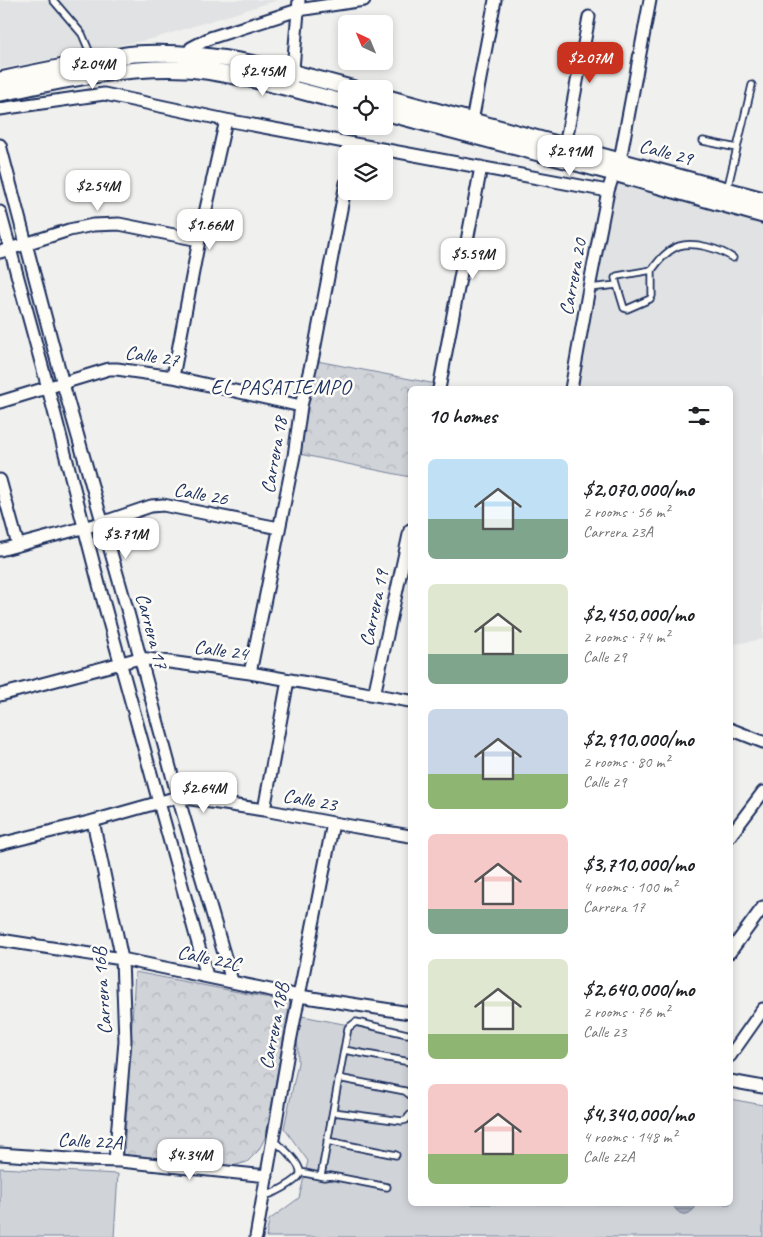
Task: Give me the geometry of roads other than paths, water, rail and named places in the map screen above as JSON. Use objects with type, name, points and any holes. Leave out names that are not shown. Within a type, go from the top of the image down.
[{"type":"main road","points":[[0,80],[134,54],[186,62],[200,70],[292,88],[338,101]]},
{"type":"main road","points":[[0,93],[68,79],[186,62],[243,62],[292,72],[338,85]]},
{"type":"main road","name":"Calle 29","points":[[393,99],[564,146],[617,167],[763,215]]},
{"type":"main road","name":"Calle 29","points":[[393,114],[617,167],[727,190],[763,200]]},
{"type":"street","points":[[186,62],[191,48],[199,43],[298,5],[364,0]]},
{"type":"street","points":[[472,121],[495,0]]},
{"type":"street","name":"Carrera 20","points":[[572,386],[608,191],[617,167],[650,0]]},
{"type":"street","points":[[292,88],[298,5]]},
{"type":"street","points":[[564,146],[589,17]]},
{"type":"street","points":[[0,110],[104,94],[339,145]]},
{"type":"street","points":[[172,377],[199,240],[226,120]]},
{"type":"street","name":"Carrera 17","points":[[0,145],[101,523],[232,981]]},
{"type":"street","points":[[393,154],[482,167],[608,191]]},
{"type":"street","points":[[440,386],[482,167]]},
{"type":"street","name":"Carrera 18","points":[[250,674],[343,200]]},
{"type":"street","name":"Carrera 17","points":[[0,212],[5,251],[48,388],[84,527],[207,976]]},
{"type":"street","points":[[5,251],[69,230],[93,225],[119,224],[199,240]]},
{"type":"street","name":"Calle 27","points":[[0,402],[109,369],[118,369],[172,377],[301,406]]},
{"type":"street","points":[[0,480],[18,546]]},
{"type":"street","name":"Calle 26","points":[[0,550],[101,523],[151,506],[163,505],[279,528]]},
{"type":"street","name":"Carrera 19","points":[[374,695],[408,539]]},
{"type":"street","name":"Calle 24","points":[[0,695],[140,658],[288,680],[408,701]]},
{"type":"street","points":[[264,810],[288,680]]},
{"type":"street","points":[[733,730],[763,742]]},
{"type":"street","points":[[733,832],[763,792]]},
{"type":"street","name":"Calle 23","points":[[0,844],[93,821],[178,797],[408,836]]},
{"type":"street","name":"Carrera 16B","points":[[93,821],[122,959],[125,1041],[115,1161]]},
{"type":"street","name":"Carrera 18B","points":[[256,1237],[299,996],[333,823]]},
{"type":"street","points":[[733,948],[763,907]]},
{"type":"street","name":"Calle 22C","points":[[0,940],[122,959],[299,996],[408,1014]]},
{"type":"street","points":[[733,1052],[763,1010]]},
{"type":"street","points":[[733,1082],[763,1087]]},
{"type":"street","name":"Calle 22A","points":[[0,1154],[115,1161],[267,1176]]},
{"type":"lane","points":[[53,0],[82,34],[93,61]]},
{"type":"lane","points":[[727,190],[752,85]]},
{"type":"lane","points":[[703,141],[737,148]]},
{"type":"lane","points":[[652,270],[617,276],[615,278],[624,308],[627,309],[650,299],[652,296],[652,270],[660,259],[680,246],[694,245],[724,252],[732,258]]},
{"type":"lane","points":[[589,288],[617,285]]},
{"type":"lane","points":[[320,1176],[348,1028],[356,1022],[407,1034]]},
{"type":"lane","points":[[344,1050],[408,1062]]},
{"type":"lane","points":[[338,1078],[405,1091],[408,1093]]},
{"type":"lane","points":[[333,1112],[402,1121],[408,1118]]},
{"type":"lane","points":[[327,1141],[396,1155]]},
{"type":"lane","points":[[264,1195],[269,1196],[298,1178],[300,1172],[299,1166],[279,1143],[273,1142]]},
{"type":"lane","points":[[300,1172],[388,1187]]},
{"type":"water","points":[[694,1206],[695,1208],[689,1213],[681,1214],[674,1207]]},
{"type":"district","name":"EL PASATIEMPO","points":[[281,387]]}]
